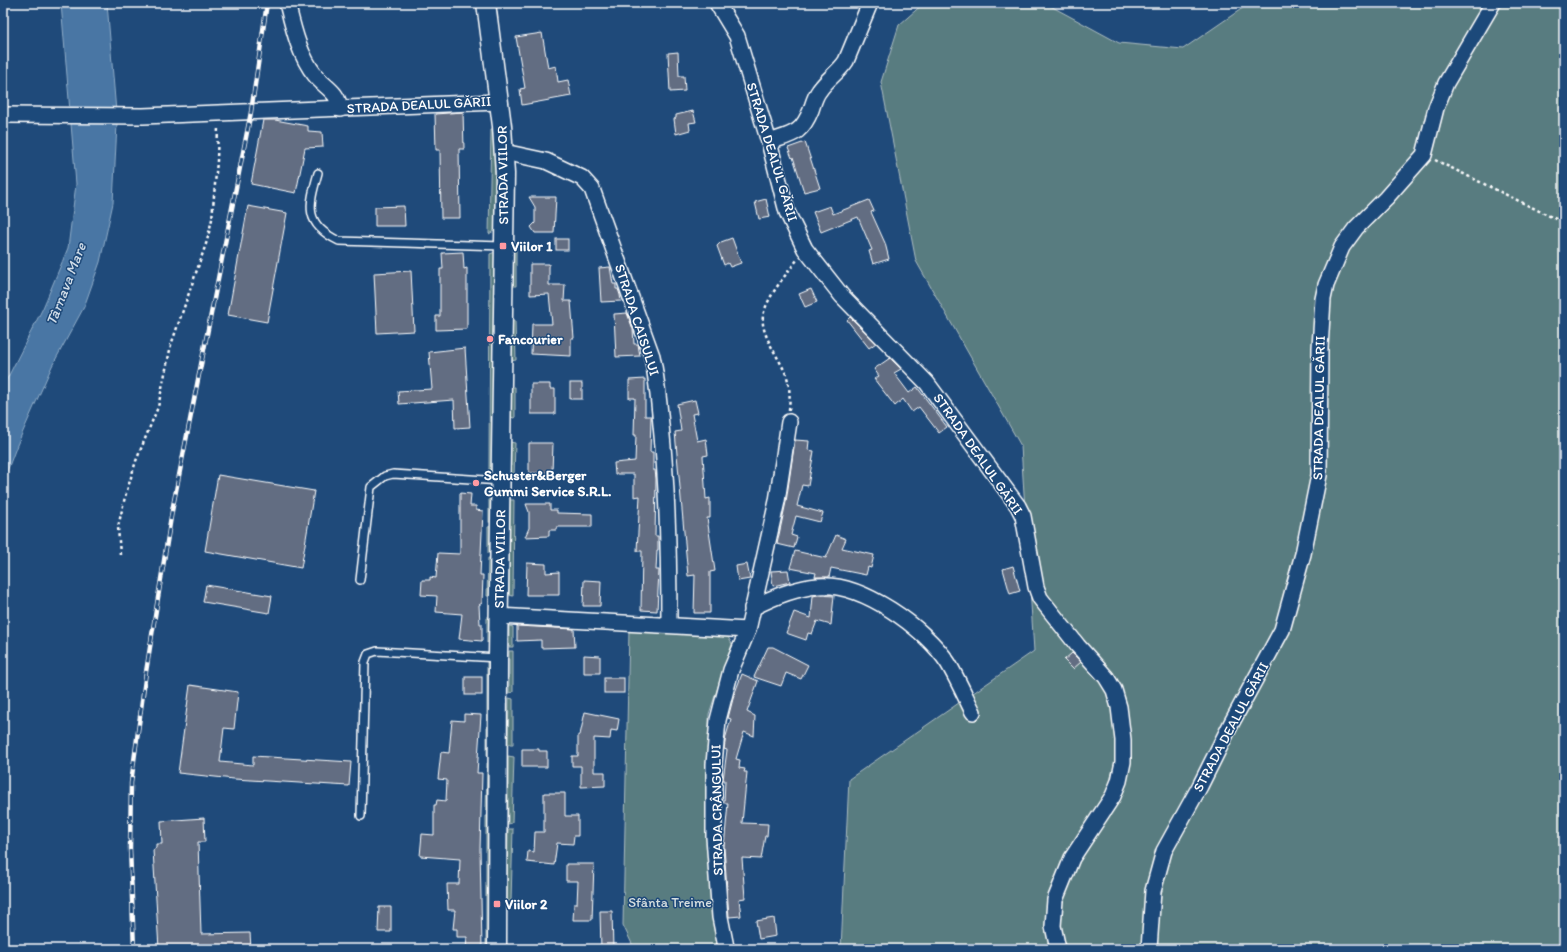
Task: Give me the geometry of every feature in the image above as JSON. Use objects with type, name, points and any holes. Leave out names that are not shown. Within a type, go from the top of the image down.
[{"type":"street","name":"STRADA DEALUL GĂRII","points":[[287,3],[298,42],[307,62],[315,75],[339,100],[340,109],[499,102]]},
{"type":"street","name":"STRADA VIILOR","points":[[486,3],[504,152],[498,658],[497,949]]},
{"type":"street","name":"STRADA DEALUL GĂRII","points":[[717,3],[737,36],[769,142],[787,212],[805,249],[842,296],[927,383],[1018,506],[1023,516],[1036,587],[1040,598],[1078,646],[1106,677],[1114,690],[1119,707],[1123,740],[1119,781],[1113,796],[1072,858],[1055,900],[1053,926],[1058,949]]},
{"type":"street","points":[[769,142],[801,129],[806,123],[818,92],[842,68],[846,61],[870,3]]},
{"type":"street","name":"STRADA DEALUL GĂRII","points":[[1149,949],[1153,891],[1164,851],[1282,630],[1303,554],[1320,476],[1320,348],[1323,299],[1326,285],[1342,247],[1356,228],[1386,198],[1424,154],[1436,108],[1446,83],[1493,3]]},
{"type":"street","points":[[3,116],[42,114],[143,116],[340,109]]},
{"type":"street","name":"STRADA CAISULUI","points":[[504,152],[546,161],[582,178],[592,189],[649,349],[656,371],[664,458],[669,569],[669,625]]},
{"type":"street","name":"STRADA CRÂNGULUI","points":[[726,948],[720,917],[715,844],[714,764],[718,720],[731,670],[748,630],[776,501],[789,422]]},
{"type":"street","points":[[752,608],[772,598],[820,585],[846,588],[871,598],[901,617],[925,637],[947,663],[973,712]]},
{"type":"street","points":[[499,616],[748,630]]},
{"type":"lane","points":[[318,172],[310,200],[313,220],[319,229],[328,236],[339,241],[503,246]]},
{"type":"lane","points":[[360,580],[371,488],[385,476],[393,474],[501,481]]},
{"type":"lane","points":[[361,816],[365,662],[368,654],[377,651],[498,658]]},
{"type":"path","points":[[120,555],[118,527],[125,497],[136,462],[158,407],[171,345],[207,241],[212,219],[218,161],[219,113]]},
{"type":"path","points":[[1424,154],[1564,223]]},
{"type":"path","points":[[789,422],[790,394],[787,378],[781,362],[766,336],[762,323],[764,312],[775,289],[805,249]]},
{"type":"green space","points":[[924,3],[1045,3],[1119,43],[1183,49],[1250,3],[1564,3],[1564,949],[841,949],[849,779],[1034,651],[1021,446],[916,261],[881,82],[899,25]]},
{"type":"green space","points":[[491,129],[495,129],[497,229],[489,234]]},
{"type":"green space","points":[[511,242],[516,243],[516,286],[511,286]]},
{"type":"green space","points":[[495,252],[494,466],[489,471],[490,254]]},
{"type":"green space","points":[[511,321],[515,321],[516,360],[511,361]]},
{"type":"green space","points":[[511,387],[515,387],[515,418],[510,417]]},
{"type":"green space","points":[[510,442],[515,443],[514,476],[510,476]]},
{"type":"green space","points":[[489,491],[494,491],[494,522],[489,522]]},
{"type":"green space","points":[[510,500],[514,500],[513,596],[509,595]]},
{"type":"green space","points":[[494,526],[495,553],[488,553],[488,527]]},
{"type":"green space","points":[[488,558],[495,558],[495,596],[487,596]]},
{"type":"green space","points":[[487,617],[494,618],[495,632],[487,643]]},
{"type":"green space","points":[[509,626],[513,627],[513,647],[509,647]]},
{"type":"green space","name":"Sfânta Treime","points":[[629,629],[728,637],[732,644],[709,714],[710,834],[720,926],[716,949],[637,949],[633,946],[623,925]]},
{"type":"green space","points":[[509,651],[513,651],[513,692],[509,693]]},
{"type":"green space","points":[[487,660],[492,664],[495,756],[487,756]]},
{"type":"green space","points":[[509,698],[513,699],[513,744],[508,744]]},
{"type":"green space","points":[[508,756],[514,757],[512,823],[508,824]]},
{"type":"green space","points":[[495,762],[494,810],[486,810],[487,763]]},
{"type":"green space","points":[[486,816],[493,816],[492,949],[486,949]]},
{"type":"green space","points":[[508,829],[513,829],[511,901],[507,901]]},
{"type":"water","name":"Târnava Mare","points":[[61,3],[107,3],[117,124],[113,203],[100,262],[84,307],[52,366],[17,445],[3,482],[3,387],[43,308],[68,248],[76,184]]},
{"type":"building","points":[[542,33],[548,68],[556,66],[558,82],[568,80],[571,96],[522,105],[520,89],[525,88],[516,37]]},
{"type":"building","points":[[678,52],[679,76],[684,76],[685,91],[670,92],[668,53]]},
{"type":"building","points":[[693,111],[696,122],[689,123],[690,130],[676,134],[674,119],[676,118],[676,115]]},
{"type":"building","points":[[463,112],[464,149],[459,149],[460,218],[441,218],[440,150],[436,150],[435,114]]},
{"type":"building","points":[[263,120],[275,120],[308,126],[308,131],[322,132],[323,147],[305,148],[296,193],[251,184]]},
{"type":"building","points":[[805,142],[820,188],[804,192],[793,157],[792,158],[788,148]]},
{"type":"building","points":[[529,197],[556,197],[554,233],[535,233],[531,227],[535,223],[535,207]]},
{"type":"building","points":[[766,199],[770,217],[759,219],[755,202]]},
{"type":"building","points":[[869,200],[874,211],[871,212],[885,243],[889,259],[873,264],[869,251],[872,250],[858,217],[821,232],[813,212],[830,206],[833,214]]},
{"type":"building","points":[[248,206],[287,213],[267,322],[228,315]]},
{"type":"building","points":[[404,206],[405,226],[375,226],[375,207]]},
{"type":"building","points":[[732,238],[741,263],[730,267],[728,263],[724,265],[717,246],[721,242]]},
{"type":"building","points":[[556,239],[568,239],[568,250],[556,250]]},
{"type":"building","points":[[463,252],[464,269],[467,268],[467,329],[436,330],[436,316],[440,316],[440,269],[443,269],[442,253]]},
{"type":"building","points":[[530,264],[549,264],[549,285],[565,285],[564,301],[571,301],[574,338],[571,338],[571,356],[531,354],[532,324],[552,324],[549,294],[530,295]]},
{"type":"building","points":[[610,267],[613,284],[616,284],[616,289],[618,289],[621,301],[601,302],[599,268]]},
{"type":"building","points":[[411,271],[414,331],[377,333],[374,273]]},
{"type":"building","points":[[811,289],[817,302],[805,307],[799,294]]},
{"type":"building","points":[[627,313],[633,329],[634,344],[638,344],[640,356],[616,357],[614,314]]},
{"type":"building","points":[[850,317],[876,343],[869,348],[847,320]]},
{"type":"building","points":[[465,348],[470,427],[455,428],[454,400],[399,404],[398,391],[432,389],[429,352]]},
{"type":"building","points":[[890,358],[901,369],[894,373],[909,393],[917,387],[947,427],[939,433],[919,407],[912,412],[903,399],[895,406],[874,379],[879,376],[874,369]]},
{"type":"building","points":[[645,379],[645,416],[651,416],[650,452],[653,452],[653,470],[655,470],[656,479],[655,536],[658,536],[658,550],[656,570],[659,570],[657,611],[641,610],[642,551],[637,551],[640,496],[634,497],[634,474],[615,474],[614,463],[635,461],[635,398],[629,398],[629,380]]},
{"type":"building","points":[[570,383],[582,383],[582,399],[570,399]]},
{"type":"building","points":[[531,384],[550,384],[550,389],[555,389],[555,414],[531,414]]},
{"type":"building","points":[[695,400],[698,413],[692,414],[697,441],[706,439],[708,455],[703,456],[706,499],[710,498],[710,518],[707,518],[715,571],[710,572],[710,613],[694,613],[695,575],[688,576],[675,432],[681,431],[677,404]]},
{"type":"building","points":[[795,440],[809,441],[808,450],[814,451],[808,486],[802,485],[797,506],[823,513],[820,522],[796,516],[791,535],[797,537],[794,548],[777,544],[786,502]]},
{"type":"building","points":[[529,443],[553,443],[552,473],[529,473]]},
{"type":"building","points":[[218,475],[314,491],[301,568],[205,551]]},
{"type":"building","points":[[460,493],[471,494],[470,506],[476,506],[476,510],[483,511],[480,575],[483,575],[482,603],[479,605],[480,624],[482,624],[482,641],[459,639],[462,614],[436,612],[437,596],[421,595],[422,580],[430,580],[430,577],[436,578],[438,553],[460,554]]},
{"type":"building","points":[[526,504],[550,504],[550,510],[557,510],[557,513],[592,514],[592,527],[557,527],[557,530],[549,530],[549,536],[525,537],[529,528],[529,512]]},
{"type":"building","points":[[836,535],[846,539],[842,548],[874,555],[871,568],[868,567],[866,575],[831,568],[829,577],[815,577],[816,573],[790,568],[795,551],[826,558]]},
{"type":"building","points":[[527,563],[546,564],[546,573],[559,572],[559,595],[526,595]]},
{"type":"building","points":[[747,564],[750,579],[738,581],[736,566]]},
{"type":"building","points":[[1013,566],[1020,591],[1010,594],[1003,569]]},
{"type":"building","points":[[788,570],[790,582],[773,586],[771,571]]},
{"type":"building","points":[[584,580],[601,581],[600,606],[583,606]]},
{"type":"building","points":[[206,585],[272,596],[269,613],[203,602]]},
{"type":"building","points":[[813,596],[834,596],[831,625],[817,621],[812,634],[808,633],[806,640],[786,633],[794,612],[811,618]]},
{"type":"building","points":[[517,626],[574,629],[575,647],[541,648],[541,640],[517,641]]},
{"type":"building","points":[[768,647],[773,647],[808,665],[801,679],[786,673],[781,686],[754,677]]},
{"type":"building","points":[[1072,653],[1081,662],[1073,669],[1064,660]]},
{"type":"building","points":[[584,655],[600,656],[600,673],[584,673]]},
{"type":"building","points":[[742,674],[758,681],[747,712],[755,716],[754,736],[744,732],[736,759],[740,760],[739,768],[745,769],[744,772],[747,772],[742,823],[768,824],[767,836],[765,836],[761,859],[742,858],[745,898],[739,899],[741,916],[729,917],[724,847],[728,803],[724,803],[725,780],[723,780],[727,750],[724,749],[731,719],[728,718],[734,695]]},
{"type":"building","points":[[465,677],[482,677],[482,695],[465,695]]},
{"type":"building","points":[[604,678],[624,678],[624,693],[604,693]]},
{"type":"building","points":[[190,685],[238,692],[234,729],[224,728],[220,762],[253,765],[253,756],[351,762],[349,786],[234,779],[178,773]]},
{"type":"building","points":[[585,712],[619,719],[617,731],[611,730],[610,739],[594,738],[594,772],[605,772],[605,786],[581,787],[581,766],[572,766],[572,756],[578,756],[578,735],[580,735]]},
{"type":"building","points":[[464,714],[481,715],[477,773],[482,773],[480,849],[482,949],[466,949],[467,937],[457,937],[457,929],[453,929],[455,910],[448,910],[447,884],[459,884],[460,859],[420,856],[422,834],[434,835],[434,805],[436,805],[437,800],[446,801],[447,780],[438,779],[441,752],[449,753],[452,720],[464,721]]},
{"type":"building","points":[[522,749],[539,749],[539,751],[547,751],[547,767],[522,767]]},
{"type":"building","points":[[544,793],[565,793],[565,816],[578,816],[578,836],[574,836],[573,844],[557,843],[554,865],[527,862],[528,851],[534,852],[535,832],[544,832]]},
{"type":"building","points":[[204,818],[205,842],[198,842],[201,934],[250,933],[251,949],[159,949],[153,850],[156,848],[156,844],[162,844],[161,821]]},
{"type":"building","points":[[566,864],[594,864],[592,920],[573,920],[574,904],[577,904],[578,881],[566,881]]},
{"type":"building","points":[[379,907],[391,907],[391,932],[378,932]]},
{"type":"building","points":[[600,911],[612,911],[613,949],[601,949]]},
{"type":"building","points":[[774,918],[776,936],[759,939],[756,921]]},
{"type":"railway","points":[[134,949],[130,848],[131,783],[146,672],[172,511],[251,112],[267,3]]},
{"type":"place","name":"Viilor 1","points":[[503,246]]},
{"type":"place","name":"Fancourier","points":[[490,339]]},
{"type":"place","name":"Schuster&Berger Gummi Service S.R.L.","points":[[476,483]]},
{"type":"place","name":"Viilor 2","points":[[497,904]]}]
